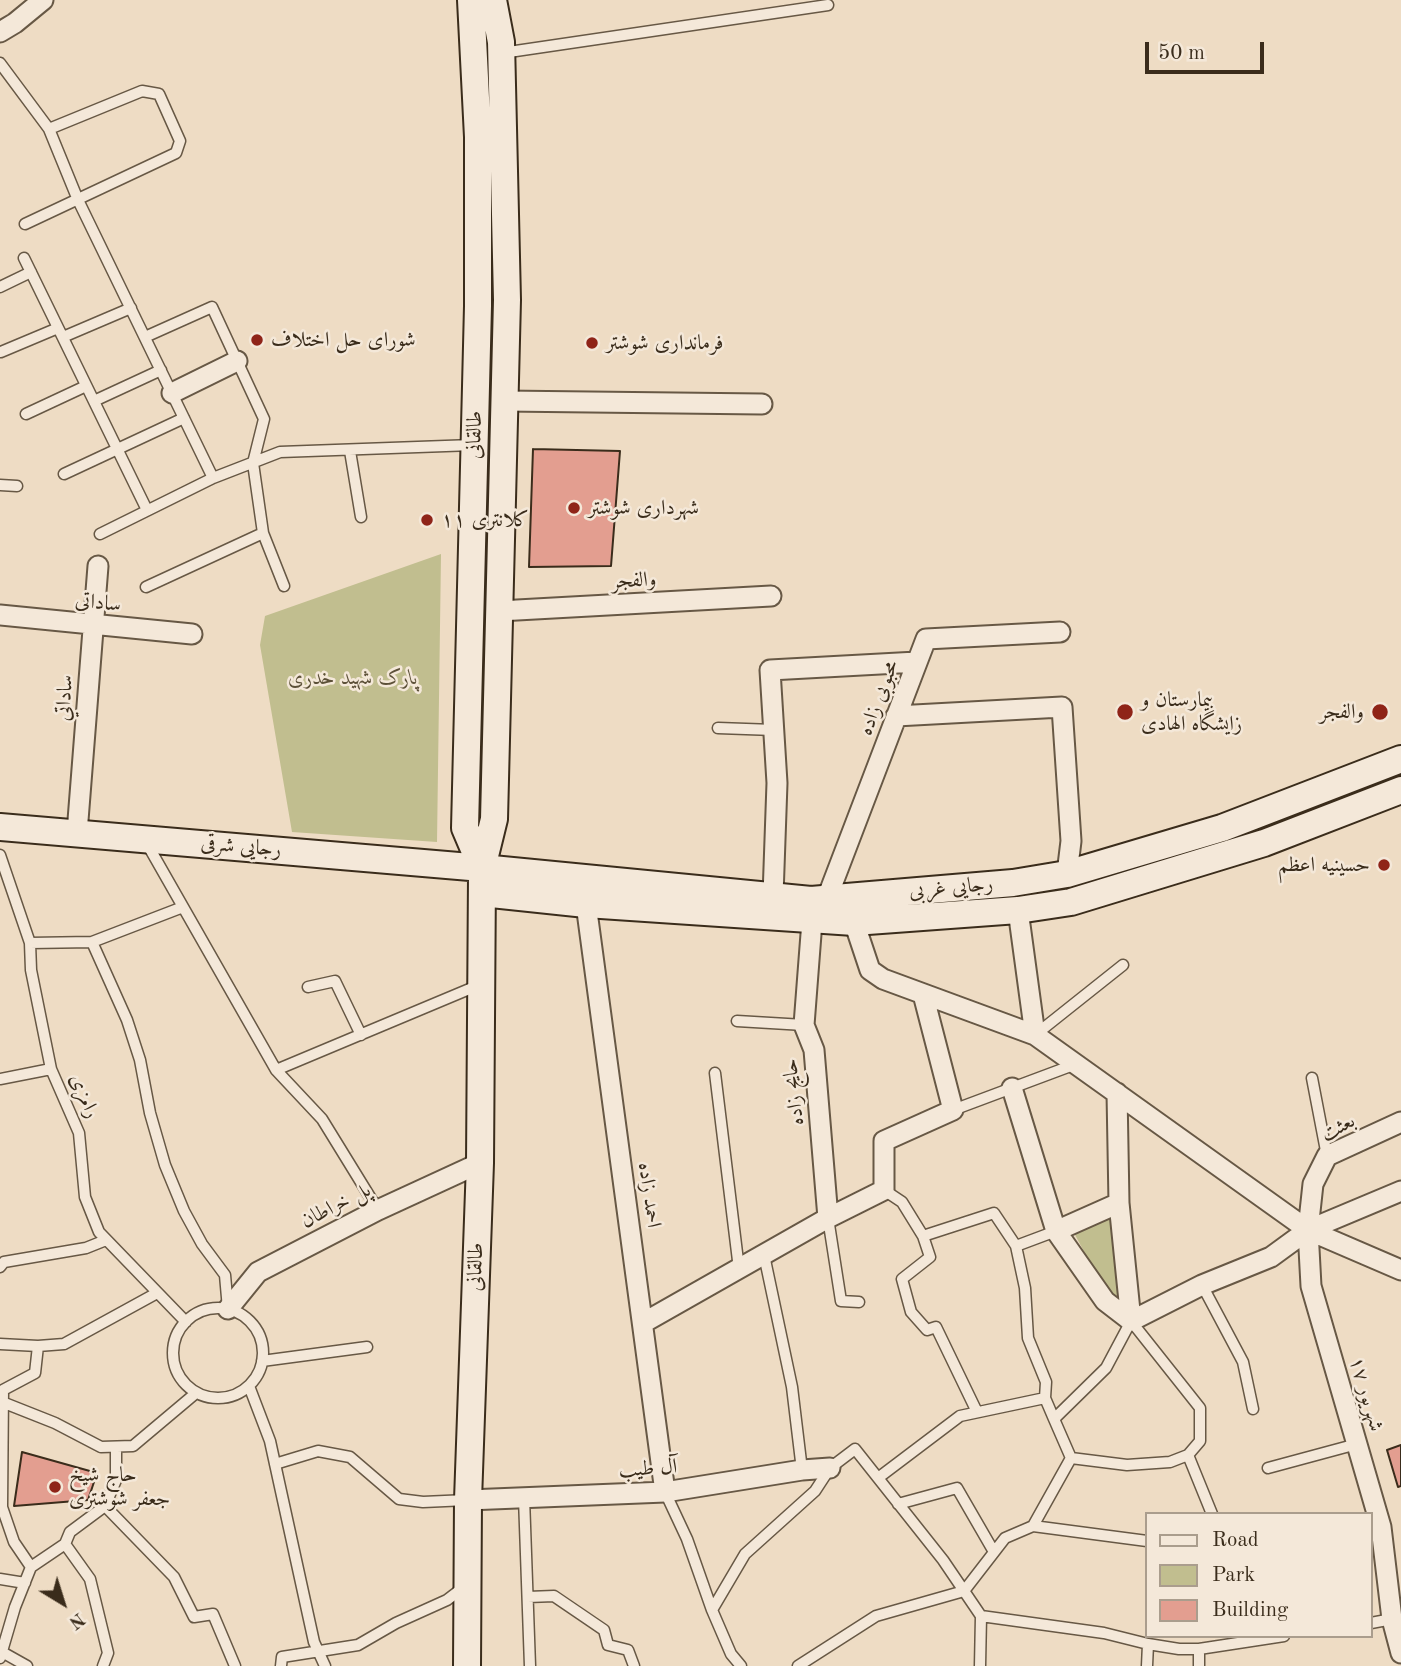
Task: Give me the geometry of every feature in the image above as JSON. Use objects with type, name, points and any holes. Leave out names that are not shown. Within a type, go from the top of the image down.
[{"type":"main road","name":"طالقانی","points":[[471,0],[478,137],[478,306],[466,828],[482,880]]},
{"type":"main road","name":"طالقانی","points":[[467,1666],[468,1500],[480,1163],[482,880],[494,819],[507,300],[501,53],[493,0]]},
{"type":"main road","name":"رجایی غربی","points":[[482,880],[811,900],[1013,883],[1067,874],[1222,828],[1401,758]]},
{"type":"main road","name":"رجایی غربی","points":[[482,880],[586,904],[812,921],[854,922],[1018,910],[1071,902],[1264,843],[1401,790]]},
{"type":"main road","name":"رجایی شرقی","points":[[0,827],[144,839],[482,880]]},
{"type":"main road","points":[[1067,874],[1071,902]]},
{"type":"street","points":[[0,32],[43,0]]},
{"type":"street","points":[[172,393],[237,361]]},
{"type":"street","points":[[504,401],[762,404]]},
{"type":"street","name":"ساداتي","points":[[77,833],[98,566]]},
{"type":"street","name":"والفجر","points":[[499,611],[771,596]]},
{"type":"street","name":"ساداتی","points":[[0,615],[192,634]]},
{"type":"street","name":"محبوبی زاده","points":[[827,898],[926,639],[1060,632]]},
{"type":"street","points":[[773,896],[777,783],[770,670],[917,662]]},
{"type":"street","points":[[896,716],[1062,707],[1071,841],[1067,874]]},
{"type":"street","name":"احمد زاده","points":[[586,904],[666,1492]]},
{"type":"street","points":[[1018,910],[1035,1035]]},
{"type":"street","name":"حایج زاده","points":[[812,921],[804,1025],[814,1050],[828,1219]]},
{"type":"street","points":[[854,922],[870,970],[883,979],[1035,1035],[1308,1230],[1401,1270]]},
{"type":"street","points":[[643,1323],[884,1190],[884,1141],[953,1110],[923,994]]},
{"type":"street","points":[[1012,1088],[1056,1231],[1105,1301],[1131,1321]]},
{"type":"street","points":[[1117,1093],[1119,1203],[1131,1321]]},
{"type":"street","name":"بعثت","points":[[1308,1230],[1313,1185],[1327,1156],[1401,1122]]},
{"type":"street","name":"پل خراطان","points":[[228,1309],[258,1272],[378,1210],[480,1163]]},
{"type":"street","points":[[1131,1321],[1202,1285],[1271,1257],[1308,1230],[1401,1191]]},
{"type":"street","points":[[1056,1231],[1119,1203]]},
{"type":"street","name":"۱۷ شهریور","points":[[1308,1230],[1311,1286],[1357,1444],[1373,1512]]},
{"type":"street","name":"آل طیب","points":[[468,1500],[666,1492],[830,1468]]},
{"type":"street","name":"۱۷ شهریور","points":[[1376,1527],[1392,1619],[1401,1653]]},
{"type":"lane","points":[[501,53],[828,5]]},
{"type":"lane","points":[[0,63],[49,129],[78,200],[213,478]]},
{"type":"lane","points":[[25,224],[176,153],[180,141],[159,94],[142,91],[49,129]]},
{"type":"lane","points":[[24,258],[147,510]]},
{"type":"lane","points":[[0,287],[31,272]]},
{"type":"lane","points":[[145,337],[212,307],[264,419],[253,463],[263,533],[284,586]]},
{"type":"lane","points":[[1,352],[131,308]]},
{"type":"lane","points":[[94,401],[161,370]]},
{"type":"lane","points":[[26,414],[86,386]]},
{"type":"lane","points":[[64,474],[184,418]]},
{"type":"lane","points":[[100,534],[213,478],[280,452],[475,445]]},
{"type":"lane","points":[[350,451],[360,517]]},
{"type":"lane","points":[[0,485],[17,486]]},
{"type":"lane","points":[[146,587],[263,533]]},
{"type":"lane","points":[[718,728],[774,730]]},
{"type":"lane","points":[[144,839],[276,1070],[322,1119],[378,1210]]},
{"type":"lane","name":"رامزی","points":[[0,855],[30,943],[31,970],[51,1069],[79,1133],[85,1197],[99,1232],[186,1322]]},
{"type":"lane","points":[[30,943],[92,942],[183,907]]},
{"type":"lane","points":[[92,942],[130,1030],[165,1165],[184,1211],[202,1244],[225,1275],[228,1309]]},
{"type":"lane","points":[[1035,1035],[1124,965]]},
{"type":"lane","points":[[308,988],[335,981],[361,1035]]},
{"type":"lane","points":[[276,1070],[481,985]]},
{"type":"lane","points":[[737,1021],[804,1025]]},
{"type":"lane","points":[[953,1110],[1076,1064]]},
{"type":"lane","points":[[0,1079],[51,1069]]},
{"type":"lane","points":[[715,1073],[739,1269]]},
{"type":"lane","points":[[1312,1078],[1327,1156]]},
{"type":"lane","points":[[884,1190],[902,1202],[923,1236],[930,1257],[902,1279],[911,1312],[927,1330],[936,1327],[977,1412]]},
{"type":"lane","points":[[923,1236],[994,1213],[1016,1247],[1025,1288],[1028,1338],[1046,1382],[1045,1398],[1071,1458]]},
{"type":"lane","points":[[828,1219],[841,1301],[859,1302]]},
{"type":"lane","points":[[1016,1247],[1056,1231]]},
{"type":"lane","points":[[0,1267],[4,1262],[86,1248],[106,1240]]},
{"type":"lane","points":[[764,1255],[792,1387],[802,1470]]},
{"type":"lane","points":[[1202,1285],[1243,1362],[1252,1409]]},
{"type":"lane","points":[[0,1344],[64,1344],[157,1293]]},
{"type":"lane","points":[[228,1309],[241,1314],[259,1334],[262,1361],[258,1374],[237,1394],[224,1398],[209,1398],[196,1393],[177,1373],[173,1346],[186,1322],[205,1311],[228,1309]]},
{"type":"lane","points":[[1054,1419],[1106,1368],[1131,1321],[1200,1408],[1200,1441],[1188,1455],[1170,1462],[1128,1465],[1071,1458]]},
{"type":"lane","points":[[31,1567],[14,1542],[1,1507],[2,1402],[3,1390],[35,1373],[38,1346]]},
{"type":"lane","points":[[262,1361],[368,1347]]},
{"type":"lane","points":[[249,1385],[270,1441],[301,1586],[318,1650],[326,1666]]},
{"type":"lane","points":[[2,1402],[55,1423],[101,1447],[116,1447],[133,1446],[196,1393]]},
{"type":"lane","points":[[878,1478],[960,1416],[1045,1398]]},
{"type":"lane","points":[[1268,1468],[1357,1444]]},
{"type":"lane","points":[[27,1666],[1,1655],[31,1567],[65,1544],[71,1532],[105,1506],[116,1480],[116,1447]]},
{"type":"lane","points":[[712,1610],[745,1555],[815,1491],[830,1468],[855,1449],[943,1560],[981,1616],[980,1666]]},
{"type":"lane","points":[[275,1464],[318,1451],[350,1457],[399,1499],[423,1502],[468,1500]]},
{"type":"lane","points":[[1188,1455],[1211,1512]]},
{"type":"lane","points":[[1033,1525],[1071,1458]]},
{"type":"lane","points":[[898,1504],[957,1488],[994,1552]]},
{"type":"lane","points":[[666,1492],[687,1539],[712,1610],[731,1654],[741,1666]]},
{"type":"lane","points":[[524,1498],[530,1666]]},
{"type":"lane","points":[[105,1506],[174,1577],[194,1617],[213,1614],[235,1666]]},
{"type":"lane","points":[[798,1666],[876,1616],[964,1591],[1005,1538],[1033,1525],[1146,1541]]},
{"type":"lane","points":[[65,1544],[90,1579],[108,1653],[103,1666]]},
{"type":"lane","points":[[0,1579],[25,1583]]},
{"type":"lane","points":[[281,1666],[282,1657],[358,1645],[396,1623],[447,1600],[467,1585]]},
{"type":"lane","points":[[528,1597],[554,1596],[604,1630],[608,1646],[628,1650],[634,1666]]},
{"type":"lane","points":[[981,1616],[1104,1633],[1179,1649],[1199,1649],[1271,1638]]},
{"type":"lane","points":[[1373,1623],[1392,1619]]},
{"type":"lane","points":[[1147,1666],[1149,1644]]},
{"type":"lane","points":[[1199,1649],[1199,1666]]},
{"type":"green space","name":"پارک شهید خدری","points":[[441,554],[437,842],[292,832],[260,645],[265,616]]},
{"type":"green space","points":[[1110,1216],[1122,1294],[1115,1297],[1104,1289],[1073,1231]]},
{"type":"building","name":"شهرداری شوشتر","points":[[533,449],[620,451],[611,566],[529,567]]},
{"type":"building","points":[[1401,1445],[1401,1486],[1398,1487],[1387,1450]]},
{"type":"building","name":"حاج شیخ جعفر شوشتری","points":[[22,1452],[97,1473],[88,1500],[14,1506]]},
{"type":"place","name":"شورای حل اختلاف","points":[[257,340]]},
{"type":"place","name":"فرمانداری شوشتر","points":[[592,343]]},
{"type":"place","name":"شهرداری شوشتر","points":[[574,508]]},
{"type":"place","name":"کلانتری ۱۱","points":[[427,520]]},
{"type":"place","name":"بیمارستان و زایشگاه الهادی","points":[[1125,712]]},
{"type":"place","name":"والفجر","points":[[1380,712]]},
{"type":"place","name":"حسینیه اعظم","points":[[1384,865]]},
{"type":"place","name":"حاج شیخ جعفر شوشتری","points":[[55,1487]]}]
